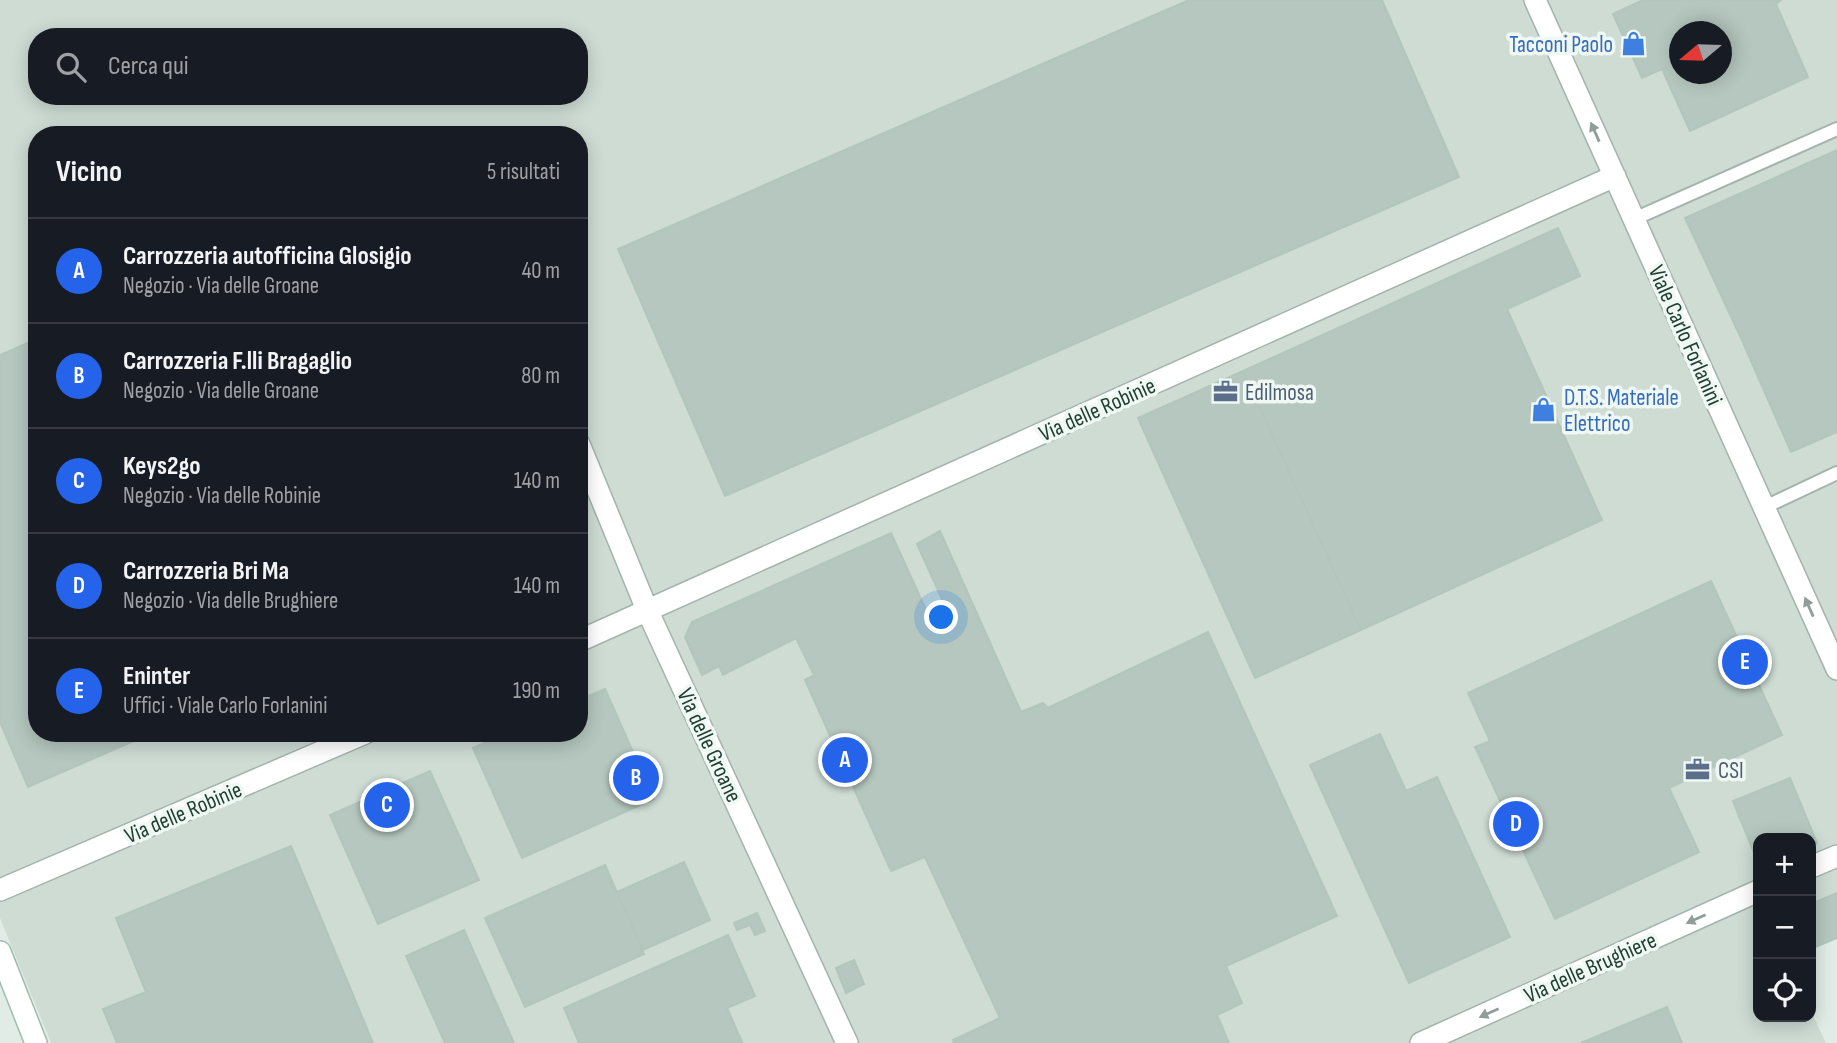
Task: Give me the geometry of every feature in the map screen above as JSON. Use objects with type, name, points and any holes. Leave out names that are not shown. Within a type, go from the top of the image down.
[{"type":"street","name":"Viale Carlo Forlanini","points":[[1535,0],[1837,669]]},
{"type":"street","name":"Via delle Robinie","points":[[588,638],[1615,176]]},
{"type":"street","name":"Via delle Groane","points":[[588,466],[648,612],[847,1043]]},
{"type":"street","name":"Via delle Robinie","points":[[0,890],[344,742]]},
{"type":"street","points":[[1816,865],[1837,856]]},
{"type":"street","name":"Via delle Brughiere","points":[[1421,1043],[1753,893]]},
{"type":"street","points":[[0,952],[36,1043]]},
{"type":"lane","points":[[1634,219],[1837,129]]},
{"type":"lane","points":[[1763,508],[1837,473]]},
{"type":"shaded area","points":[[0,0],[1837,0],[1837,897],[1816,907],[1816,833],[1753,833],[1753,1022],[1816,1022],[1826,1043],[51,1043],[0,918]]},
{"type":"building","points":[[1189,0],[1382,0],[1459,177],[725,496],[618,249]]},
{"type":"building","points":[[1643,0],[1781,0],[1776,4],[1808,77],[1690,131],[1662,69],[1642,78],[1613,14]]},
{"type":"building","points":[[1837,150],[1837,432],[1791,452],[1685,218]]},
{"type":"building","points":[[1558,228],[1580,276],[1507,309],[1602,520],[1361,630],[1243,371]]},
{"type":"building","points":[[28,343],[28,742],[131,742],[28,787],[0,722],[0,355]]},
{"type":"building","points":[[1243,371],[1361,630],[1255,678],[1138,418]]},
{"type":"building","points":[[940,531],[1021,712],[1043,703],[1048,708],[1208,632],[1337,916],[1226,966],[1242,1003],[1217,1015],[1229,1043],[954,1043],[953,1040],[1000,1018],[925,857],[891,871],[805,680],[814,675],[796,638],[723,675],[719,666],[702,675],[685,637],[692,622],[891,533],[928,614],[945,606],[917,544]]},
{"type":"building","points":[[1711,581],[1782,735],[1669,788],[1699,852],[1555,919],[1475,747],[1490,741],[1468,693]]},
{"type":"building","points":[[605,689],[654,799],[522,858],[473,748],[486,742],[588,742],[588,696]]},
{"type":"building","points":[[1380,734],[1406,791],[1437,777],[1510,937],[1409,983],[1310,765]]},
{"type":"building","points":[[430,771],[479,880],[378,924],[330,815]]},
{"type":"building","points":[[1790,778],[1813,833],[1753,833],[1753,851],[1733,801]]},
{"type":"building","points":[[291,846],[373,1043],[117,1043],[103,1009],[146,992],[116,918]]},
{"type":"building","points":[[684,862],[710,920],[643,950],[617,892]]},
{"type":"building","points":[[605,865],[644,954],[525,1007],[485,918]]},
{"type":"building","points":[[1837,893],[1837,938],[1816,947],[1816,902]]},
{"type":"building","points":[[757,913],[765,931],[755,935],[750,925],[737,930],[734,923]]},
{"type":"building","points":[[464,930],[514,1043],[445,1043],[406,956]]},
{"type":"building","points":[[728,935],[755,996],[727,1008],[742,1042],[579,1043],[564,1008]]},
{"type":"building","points":[[854,960],[864,984],[846,993],[836,968]]},
{"type":"building","points":[[1667,1007],[1682,1043],[1581,1043]]},
{"type":"place","name":"Tacconi Paolo","points":[[1633,44]]},
{"type":"place","name":"Edilmosa","points":[[1225,392]]},
{"type":"place","name":"D.T.S. Materiale Elettrico","points":[[1544,410]]},
{"type":"place","name":"Eninter","points":[[1745,662]]},
{"type":"place","name":"Carrozzeria autofficina Glosigio","points":[[845,760]]},
{"type":"place","name":"CSI","points":[[1698,770]]},
{"type":"place","name":"Carrozzeria F.lli Bragaglio","points":[[636,778]]},
{"type":"place","name":"Keys2go","points":[[387,805]]},
{"type":"place","name":"Carrozzeria Bri Ma","points":[[1516,824]]}]
